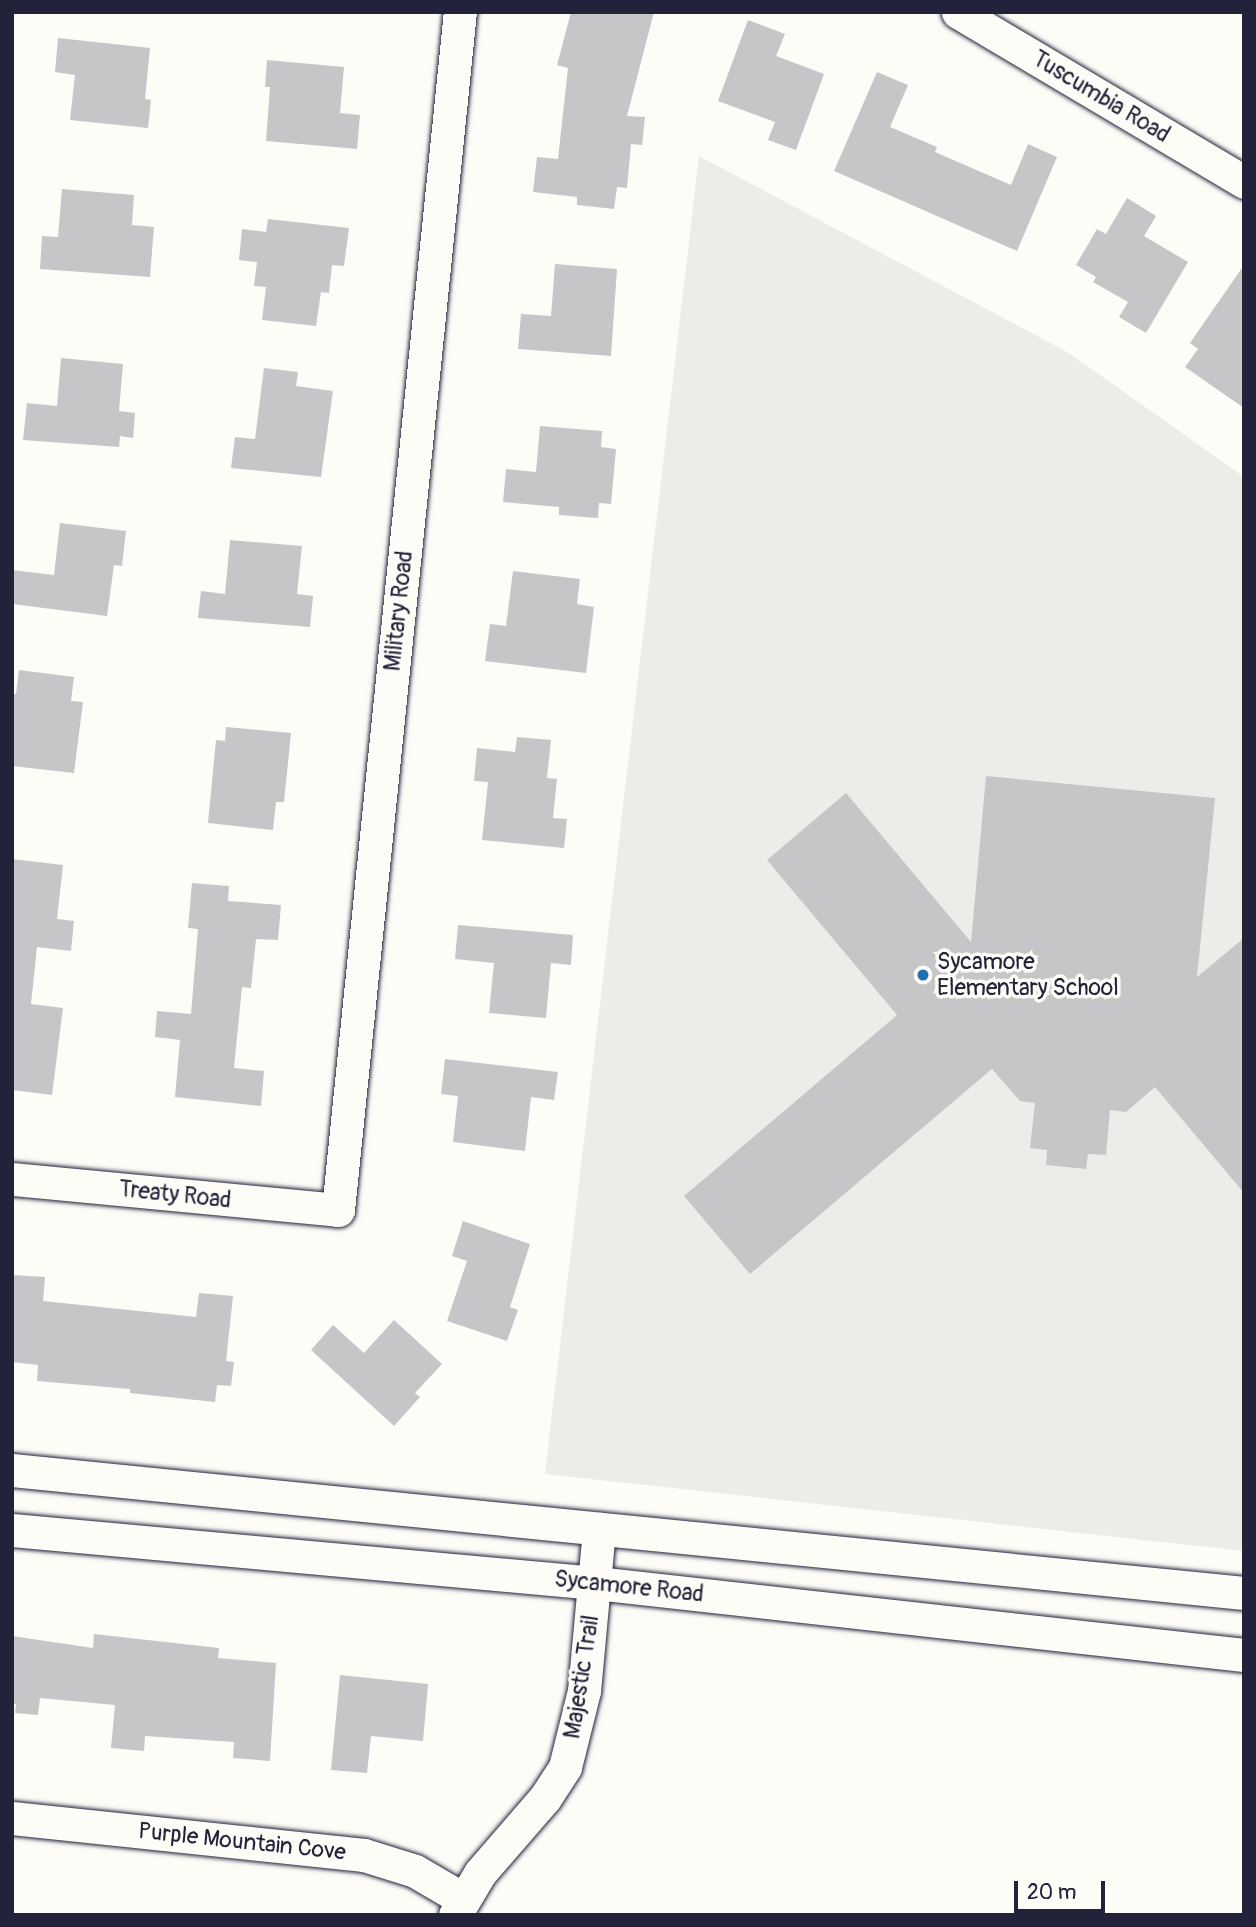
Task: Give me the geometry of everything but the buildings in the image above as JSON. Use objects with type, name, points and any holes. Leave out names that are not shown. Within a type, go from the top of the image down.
[{"type":"street","name":"Military Road","points":[[338,1210],[460,12]]},
{"type":"street","name":"Tuscumbia Road","points":[[958,12],[1244,182]]},
{"type":"street","name":"Treaty Road","points":[[12,1179],[338,1210]]},
{"type":"street","points":[[12,1470],[1244,1593]]},
{"type":"street","name":"Majestic Trail","points":[[459,1907],[498,1850],[545,1798],[565,1767],[584,1691],[599,1528]]},
{"type":"street","name":"Sycamore Road","points":[[12,1530],[596,1583],[1244,1655]]},
{"type":"street","name":"Purple Mountain Cove","points":[[12,1818],[364,1855],[415,1871],[459,1907]]},
{"type":"shaded area","name":"Sycamore Elementary School","points":[[699,156],[1069,353],[1244,477],[1244,1551],[545,1474]]},
{"type":"place","name":"Sycamore Elementary School","points":[[923,975]]}]
